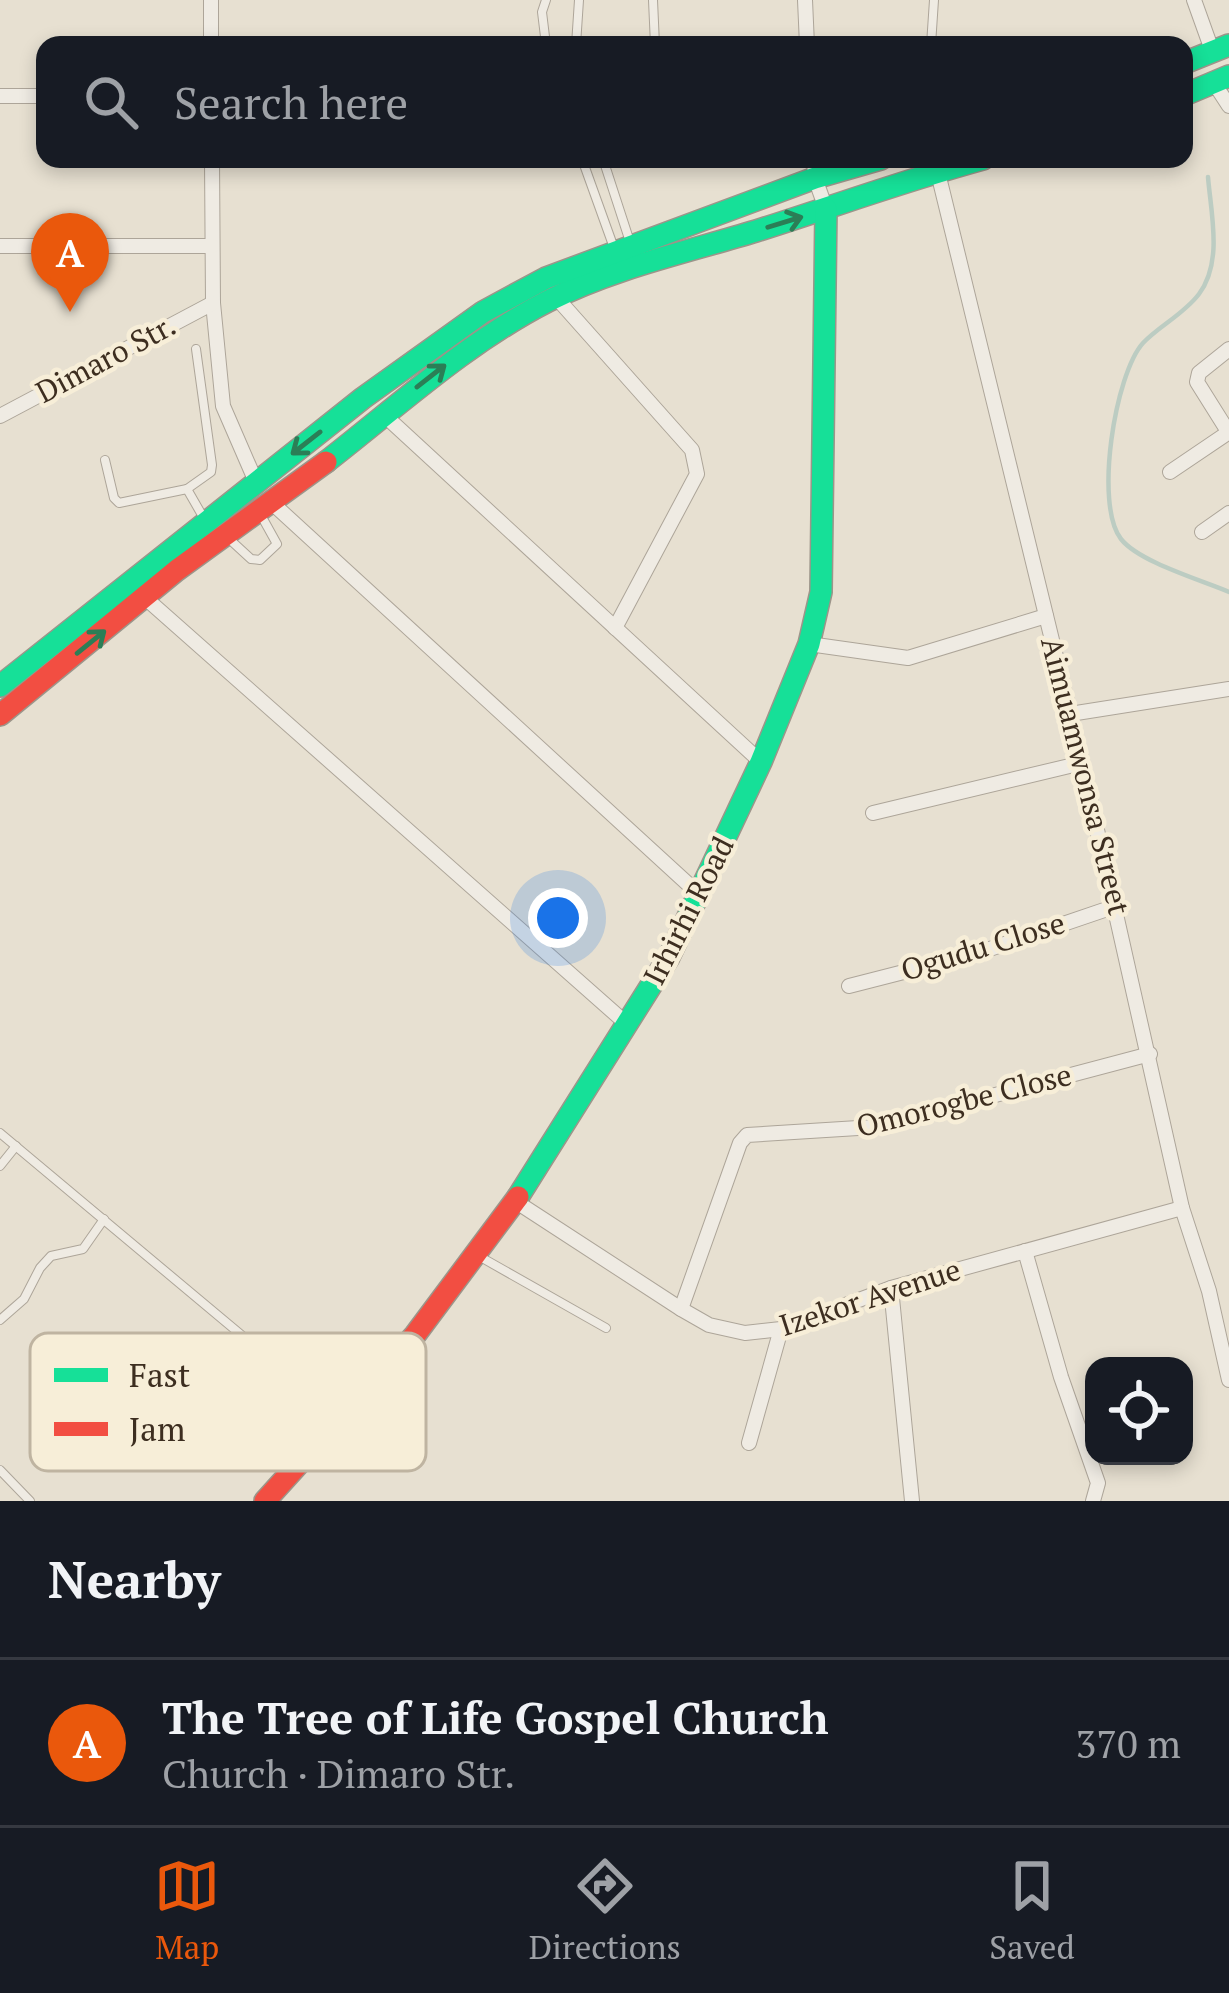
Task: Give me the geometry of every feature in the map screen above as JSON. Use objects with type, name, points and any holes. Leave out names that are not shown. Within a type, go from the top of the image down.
[{"type":"main road","points":[[1193,91],[1222,80]]},
{"type":"main road","points":[[216,529],[295,487],[477,340],[555,296],[826,209],[883,186],[954,168]]},
{"type":"main road","points":[[0,715],[137,592],[216,529],[256,482],[482,312],[546,278],[814,169]]},
{"type":"main road","name":"Irhirhi Road","points":[[417,1333],[515,1201],[670,957],[761,762],[809,644],[821,592],[824,547],[826,209]]},
{"type":"main road","points":[[0,686],[137,592]]},
{"type":"main road","name":"Irhirhi Road","points":[[266,1501],[293,1471]]},
{"type":"street","points":[[211,0],[211,36]]},
{"type":"street","points":[[805,0],[807,36]]},
{"type":"street","points":[[1194,0],[1221,49]]},
{"type":"street","points":[[1222,80],[1229,106]]},
{"type":"street","points":[[0,96],[36,96]]},
{"type":"street","points":[[212,168],[213,303],[223,406],[256,482]]},
{"type":"street","points":[[814,169],[826,209]]},
{"type":"street","name":"Aimuamwonsa Street","points":[[938,173],[1116,906],[1182,1208],[1209,1291],[1229,1380]]},
{"type":"street","points":[[0,246],[212,246]]},
{"type":"street","points":[[555,296],[692,450],[695,462],[697,474],[691,488],[615,628]]},
{"type":"street","name":"Dimaro Str.","points":[[0,416],[213,303]]},
{"type":"street","points":[[1170,472],[1229,432],[1197,382],[1199,374],[1229,349]]},
{"type":"street","points":[[382,413],[761,762]]},
{"type":"street","points":[[265,506],[700,895]]},
{"type":"street","points":[[1202,532],[1229,513]]},
{"type":"street","points":[[137,592],[628,1025]]},
{"type":"street","points":[[809,644],[908,658],[1046,616]]},
{"type":"street","points":[[1070,714],[1229,689]]},
{"type":"street","points":[[873,813],[1082,763]]},
{"type":"street","name":"Ogudu Close","points":[[849,986],[978,953],[1116,906]]},
{"type":"street","name":"Omorogbe Close","points":[[681,1309],[740,1143],[747,1135],[874,1127],[1150,1054]]},
{"type":"street","name":"Izekor Avenue","points":[[515,1201],[681,1309],[709,1325],[745,1333],[781,1329],[891,1288],[1182,1208]]},
{"type":"street","points":[[1025,1251],[1060,1377],[1098,1484],[1093,1501]]},
{"type":"street","points":[[891,1288],[912,1501]]},
{"type":"street","points":[[749,1443],[781,1329]]},
{"type":"lane","points":[[545,36],[542,12],[546,0]]},
{"type":"lane","points":[[577,36],[579,0]]},
{"type":"lane","points":[[653,0],[655,36]]},
{"type":"lane","points":[[932,36],[934,0]]},
{"type":"lane","points":[[586,168],[624,249]]},
{"type":"lane","points":[[605,168],[624,249]]},
{"type":"lane","points":[[105,460],[119,503],[188,489],[211,472],[196,349]]},
{"type":"lane","points":[[188,489],[216,529],[251,559],[260,560],[278,544],[265,506]]},
{"type":"lane","points":[[0,1133],[240,1333]]},
{"type":"lane","points":[[0,1166],[16,1146]]},
{"type":"lane","points":[[0,1320],[24,1299],[51,1256],[83,1249],[104,1220]]},
{"type":"lane","points":[[476,1254],[606,1328]]},
{"type":"lane","points":[[0,1470],[29,1501]]},
{"type":"waterway","points":[[1208,177],[1214,237],[1211,267],[1199,294],[1149,337],[1133,359],[1111,440],[1109,498],[1113,522],[1130,547],[1156,563],[1229,592]]},
{"type":"traffic: fast","points":[[1193,59],[1229,45]]},
{"type":"traffic: fast","points":[[1193,91],[1229,76]]},
{"type":"traffic: fast","points":[[0,686],[363,398],[483,312],[546,278],[850,168]]},
{"type":"traffic: fast","points":[[326,462],[461,356],[573,289],[953,168]]},
{"type":"traffic: fast","points":[[518,1197],[669,957],[761,762],[809,644],[821,592],[826,209]]},
{"type":"traffic: jam","points":[[0,715],[177,570],[326,462]]},
{"type":"traffic: jam","points":[[416,1333],[518,1197]]},
{"type":"traffic: jam","points":[[265,1501],[292,1471]]},
{"type":"place","name":"The Tree of Life Gospel Church","points":[[70,312]]}]
